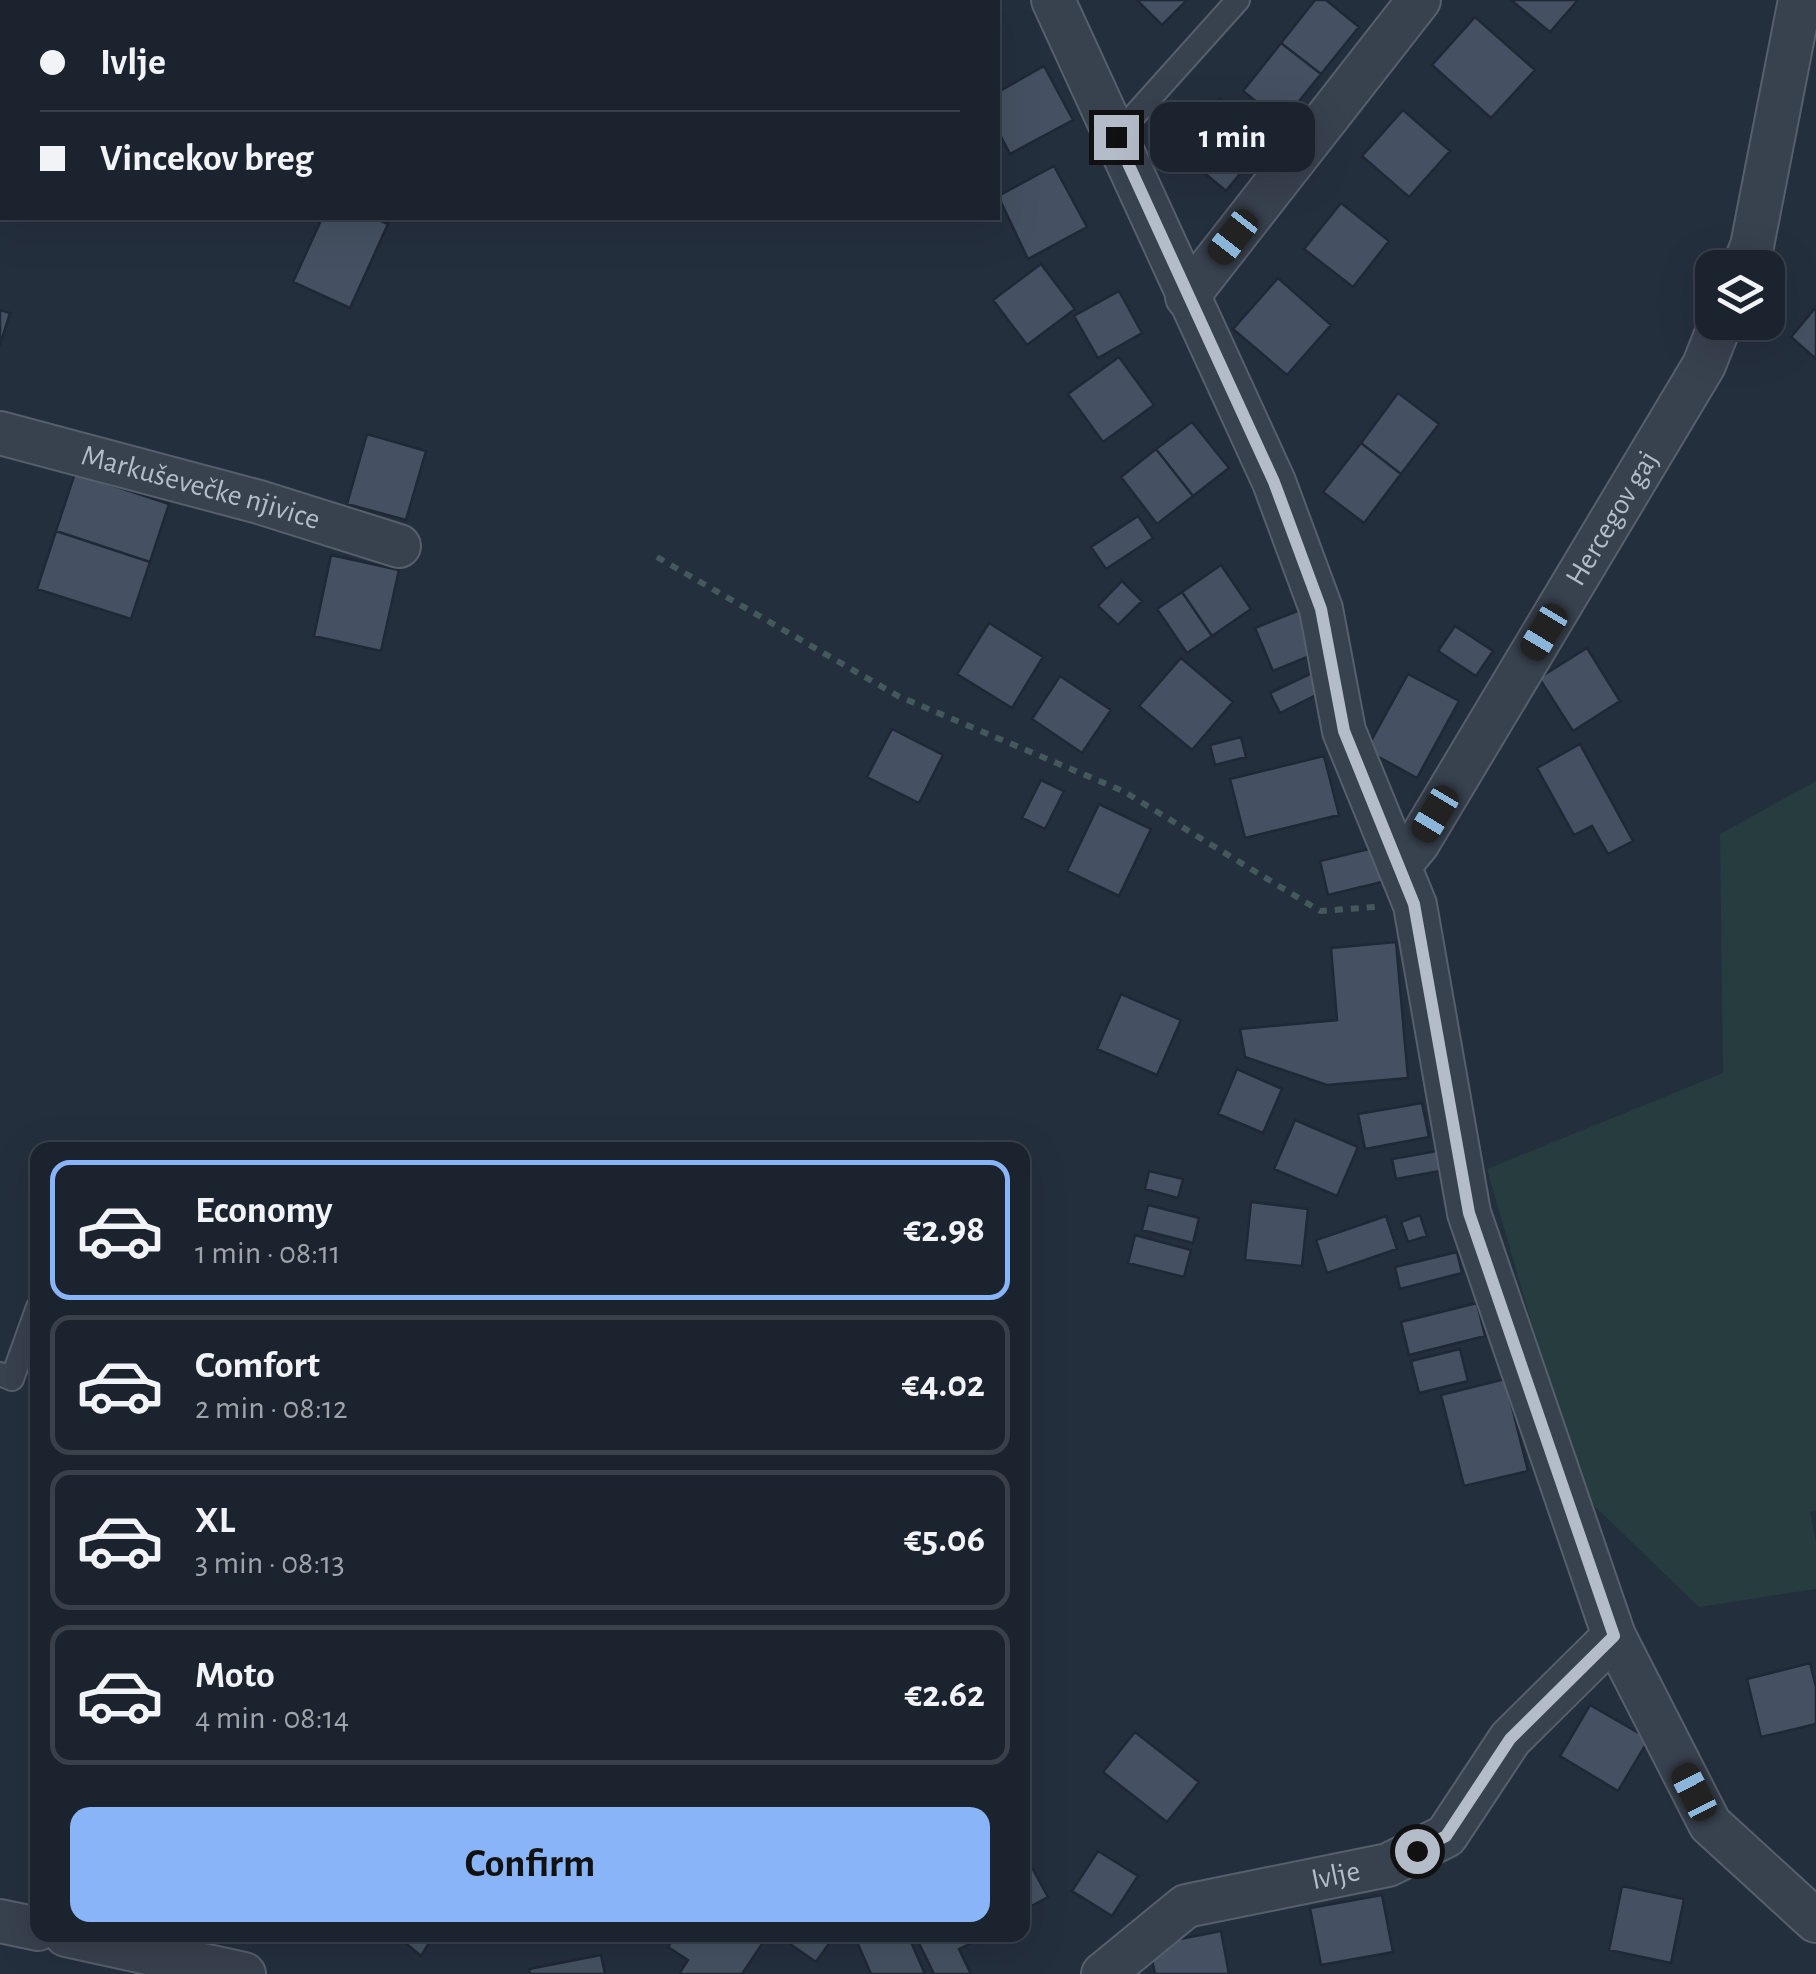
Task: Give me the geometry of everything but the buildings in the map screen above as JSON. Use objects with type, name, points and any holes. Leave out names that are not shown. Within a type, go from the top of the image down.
[{"type":"street","points":[[1053,0],[1274,482],[1321,609],[1344,731],[1407,885],[1469,1213],[1614,1636],[1710,1824],[1816,1921]]},
{"type":"street","points":[[1186,297],[1419,0]]},
{"type":"street","points":[[1750,250],[1800,0]]},
{"type":"street","name":"Hercegov gaj","points":[[1407,885],[1418,842],[1704,365],[1714,340]]},
{"type":"street","name":"Markuševečke njivice","points":[[0,433],[259,502],[399,546]]},
{"type":"street","name":"Ivlje","points":[[1103,1974],[1186,1906],[1388,1865],[1446,1836],[1510,1739],[1614,1636]]},
{"type":"street","points":[[0,1921],[30,1927]]},
{"type":"street","points":[[98,1942],[244,1974]]},
{"type":"lane","points":[[1116,137],[1238,0]]},
{"type":"lane","points":[[0,1374],[12,1379],[30,1329]]},
{"type":"path","points":[[657,557],[898,696],[1123,792],[1320,911],[1407,885]]},
{"type":"green space","points":[[1816,781],[1816,1510],[1810,1512],[1816,1542],[1816,1589],[1699,1607],[1580,1492],[1487,1169],[1723,1073],[1720,834]]},
{"type":"route","points":[[1116,137],[1274,482],[1321,609],[1344,731],[1414,904],[1469,1213],[1614,1636],[1510,1739],[1446,1836],[1417,1851]]}]
